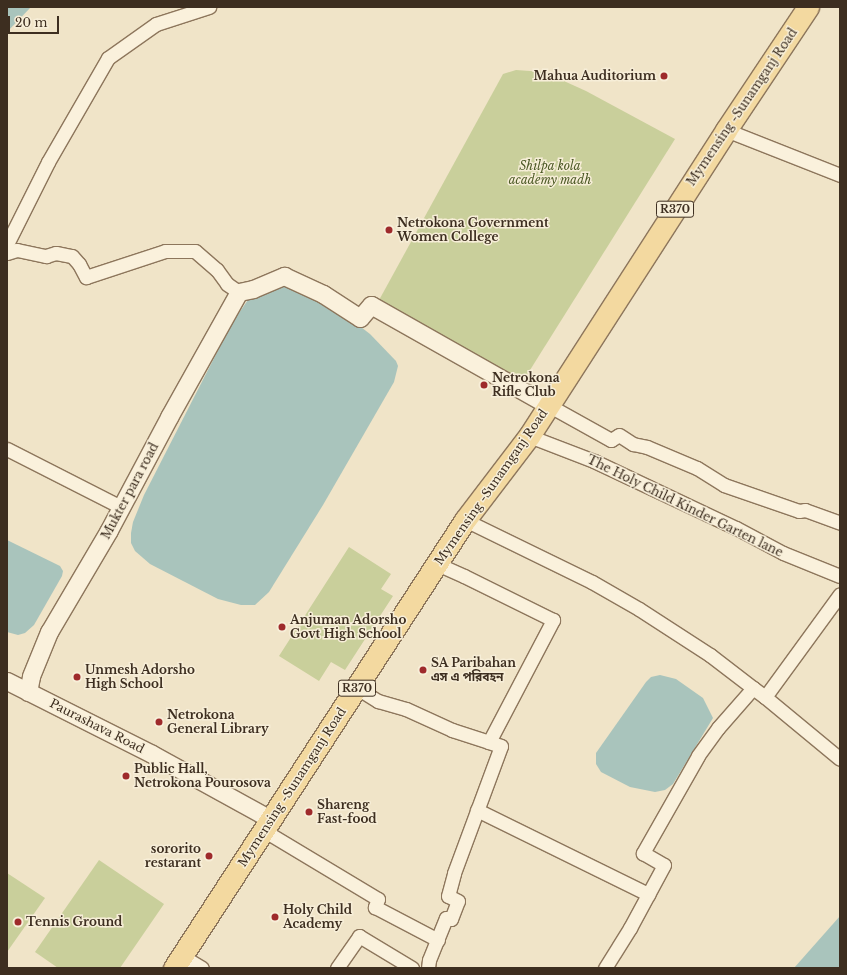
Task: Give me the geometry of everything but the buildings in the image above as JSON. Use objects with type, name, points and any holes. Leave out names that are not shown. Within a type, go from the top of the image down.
[{"type":"main road","name":"Mymensing -Sunamganj Road","points":[[178,962],[465,520],[529,436],[726,130],[808,7]]},
{"type":"street","points":[[7,244],[48,162],[108,58],[156,24],[210,7]]},
{"type":"street","points":[[726,130],[840,175]]},
{"type":"street","points":[[7,253],[17,250],[46,256],[56,253],[72,256],[79,264],[86,277],[165,251],[195,251],[217,270],[227,284],[239,292],[253,289],[284,276],[322,294],[360,318],[371,305],[611,440],[619,435],[634,444],[647,447],[697,468],[724,485],[799,511],[805,510],[840,523]]},
{"type":"street","name":"Mukter para road","points":[[28,692],[31,676],[49,632],[122,507],[239,292]]},
{"type":"street","name":"The Holy Child Kinder Garten lane","points":[[529,436],[594,462],[736,528],[783,553],[840,576]]},
{"type":"street","points":[[7,449],[122,507]]},
{"type":"street","points":[[465,520],[592,582],[710,655],[765,697],[840,759]]},
{"type":"street","points":[[437,564],[553,620],[489,742]]},
{"type":"street","points":[[765,697],[840,594]]},
{"type":"street","name":"Paurashava Road","points":[[7,681],[152,754],[267,825]]},
{"type":"street","points":[[356,688],[378,701],[406,709],[452,730],[501,746],[477,810],[448,896],[458,901],[451,919],[446,918],[429,960],[428,968]]},
{"type":"street","points":[[605,968],[664,865],[643,853],[698,756],[718,728],[753,688]]},
{"type":"street","points":[[477,810],[648,894]]},
{"type":"street","points":[[267,825],[378,899],[375,907],[438,940]]},
{"type":"street","points":[[342,966],[359,936],[412,968]]},
{"type":"street","points":[[178,962],[202,968]]},
{"type":"green space","name":"Shilpa kola academy madh","points":[[516,70],[544,72],[586,91],[675,139],[520,386],[378,302],[503,74]]},
{"type":"green space","points":[[349,547],[391,574],[381,589],[393,596],[345,670],[331,662],[319,681],[279,656]]},
{"type":"green space","points":[[99,860],[164,904],[120,968],[58,968],[35,952]]},
{"type":"green space","name":"Tennis Ground","points":[[7,873],[45,898],[7,952]]},
{"type":"water","points":[[7,7],[31,7],[7,32]]},
{"type":"water","points":[[283,285],[297,288],[327,301],[370,334],[396,361],[398,366],[394,382],[323,505],[269,592],[255,605],[241,605],[218,599],[150,564],[135,551],[131,543],[131,533],[133,522],[144,495],[232,323],[252,294]]},
{"type":"water","points":[[7,540],[60,566],[63,571],[62,576],[34,625],[25,633],[18,635],[7,632]]},
{"type":"water","points":[[660,675],[676,679],[703,698],[713,718],[673,784],[665,790],[655,792],[630,787],[601,772],[596,764],[596,753],[646,682],[651,677]]},
{"type":"water","points":[[840,916],[840,968],[794,968]]},
{"type":"place","name":"Mahua Auditorium","points":[[664,76]]},
{"type":"place","name":"Netrokona Government Women College","points":[[389,230]]},
{"type":"place","name":"Netrokona Rifle Club","points":[[484,385]]},
{"type":"place","name":"Anjuman Adorsho Govt High School","points":[[282,627]]},
{"type":"place","name":"SA Paribahan এস এ পরিবহন","points":[[423,670]]},
{"type":"place","name":"Unmesh Adorsho High School","points":[[77,677]]},
{"type":"place","name":"Netrokona General Library","points":[[159,722]]},
{"type":"place","name":"Public Hall, Netrokona Pourosova","points":[[126,776]]},
{"type":"place","name":"Shareng Fast-food","points":[[309,812]]},
{"type":"place","name":"sororito restarant","points":[[209,856]]},
{"type":"place","name":"Holy Child Academy","points":[[275,917]]},
{"type":"place","name":"Tennis Ground","points":[[18,922]]}]
